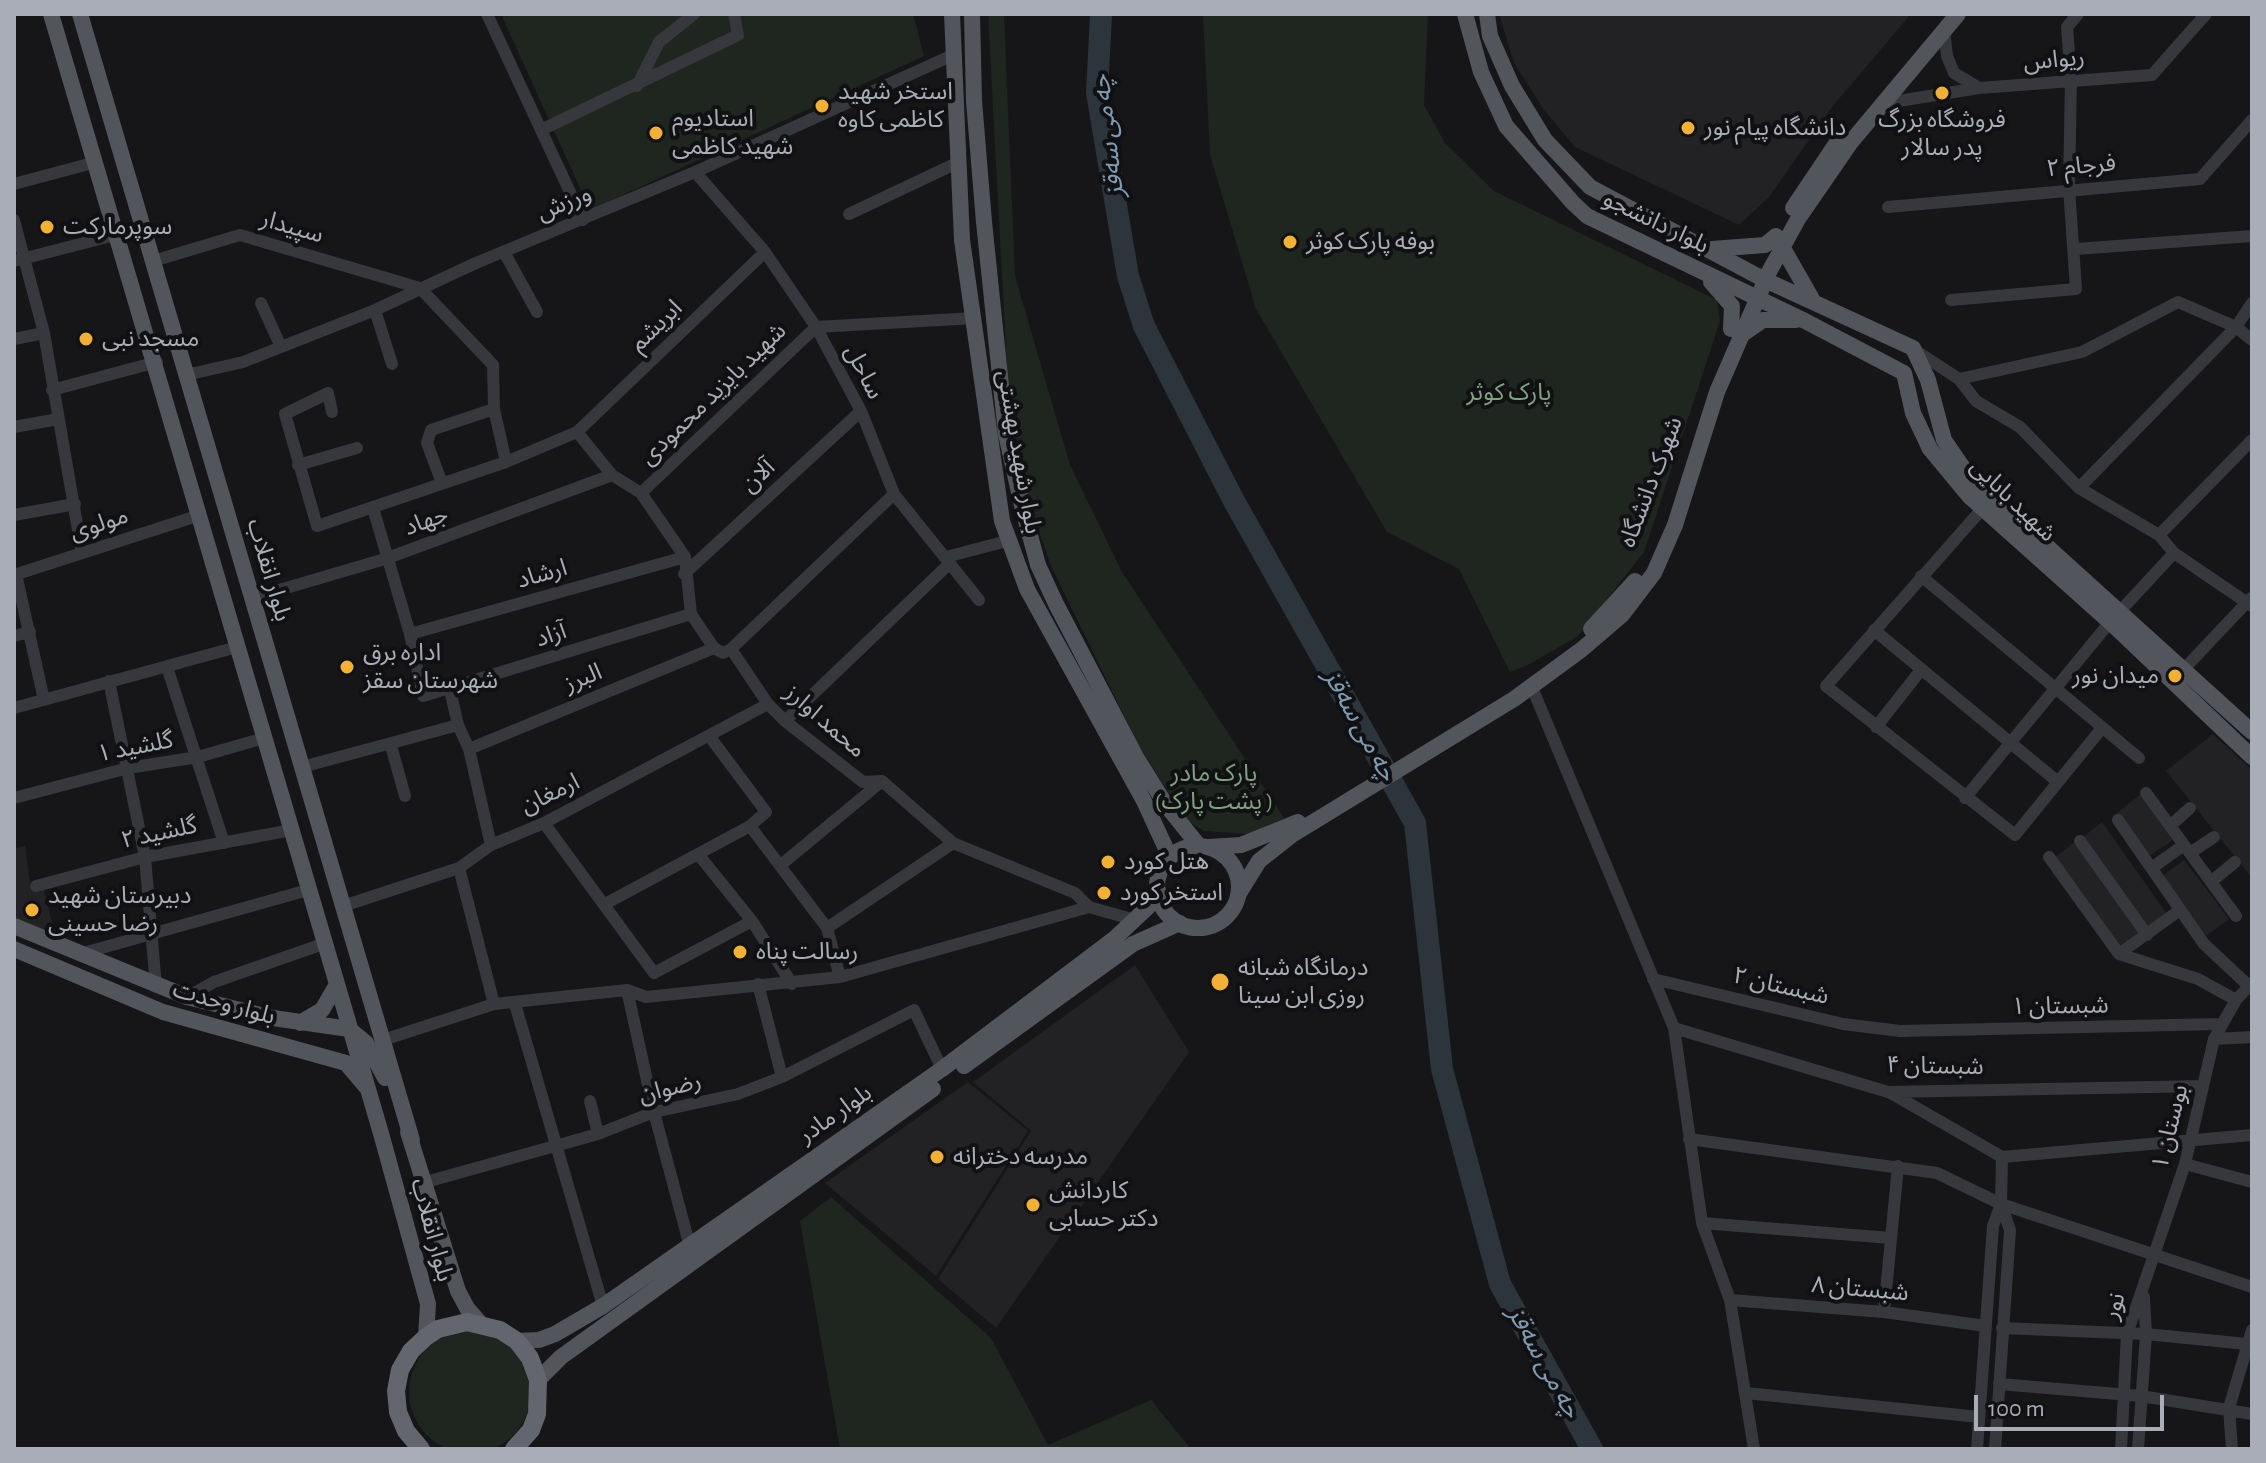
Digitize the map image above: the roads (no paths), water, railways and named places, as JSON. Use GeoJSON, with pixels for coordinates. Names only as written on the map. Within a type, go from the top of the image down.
{"type":"FeatureCollection","features":[{"type":"Feature","properties":{"kind":"highway"},"geometry":{"type":"LineString","coordinates":[[421,1449],[406,1431],[398,1412],[396,1391],[400,1370],[411,1351],[426,1337],[452,1324],[481,1324],[517,1341],[530,1358],[538,1380],[537,1414],[517,1447]]}},
{"type":"Feature","properties":{"kind":"main road","name":"بلوار انقلاب"},"geometry":{"type":"LineString","coordinates":[[51,14],[157,362],[197,516],[368,1089]]}},
{"type":"Feature","properties":{"kind":"main road","name":"بلوار انقلاب"},"geometry":{"type":"LineString","coordinates":[[80,14],[458,1291],[481,1324]]}},
{"type":"Feature","properties":{"kind":"main road","name":"بلوار شهید بهشتی"},"geometry":{"type":"LineString","coordinates":[[952,14],[962,240],[975,318],[990,455],[1007,541],[1027,589],[1144,801],[1168,853],[1167,860]]}},
{"type":"Feature","properties":{"kind":"main road","name":"بلوار شهید بهشتی"},"geometry":{"type":"LineString","coordinates":[[972,14],[974,101],[1003,404],[1026,521],[1044,578],[1136,757],[1166,805],[1204,846]]}},
{"type":"Feature","properties":{"kind":"main road","name":"بلوار دانشجو"},"geometry":{"type":"LineString","coordinates":[[1465,14],[1481,72],[1506,126],[1573,203],[1587,216],[1752,297]]}},
{"type":"Feature","properties":{"kind":"main road","name":"بلوار دانشجو"},"geometry":{"type":"LineString","coordinates":[[1487,14],[1490,36],[1512,86],[1545,140],[1590,187],[1761,277]]}},
{"type":"Feature","properties":{"kind":"main road"},"geometry":{"type":"LineString","coordinates":[[1298,826],[1241,845],[1186,848],[1167,860],[1158,880],[1161,904],[1180,923],[1192,927],[1216,923],[1226,916],[1259,861],[1298,826],[1531,685],[1622,615],[1654,573],[1675,525],[1735,333],[1779,242],[1836,143],[1944,22],[1958,14]]}},
{"type":"Feature","properties":{"kind":"main road"},"geometry":{"type":"LineString","coordinates":[[1710,249],[1779,242],[1944,22]]}},
{"type":"Feature","properties":{"kind":"main road"},"geometry":{"type":"LineString","coordinates":[[1573,203],[1590,187]]}},
{"type":"Feature","properties":{"kind":"main road"},"geometry":{"type":"LineString","coordinates":[[1779,242],[1813,300]]}},
{"type":"Feature","properties":{"kind":"main road"},"geometry":{"type":"LineString","coordinates":[[1697,269],[1732,306],[1735,333]]}},
{"type":"Feature","properties":{"kind":"main road"},"geometry":{"type":"LineString","coordinates":[[1761,277],[1913,348]]}},
{"type":"Feature","properties":{"kind":"main road","name":"شهید بابایی"},"geometry":{"type":"LineString","coordinates":[[1752,297],[1904,373],[1913,413],[1930,449],[1982,509],[2184,669],[2252,732]]}},
{"type":"Feature","properties":{"kind":"main road"},"geometry":{"type":"LineString","coordinates":[[1735,333],[1763,320],[1805,321]]}},
{"type":"Feature","properties":{"kind":"main road","name":"شهرک دانشگاه"},"geometry":{"type":"LineString","coordinates":[[1511,695],[1587,633],[1633,584],[1651,557],[1735,333]]}},
{"type":"Feature","properties":{"kind":"main road","name":"شهید بابایی"},"geometry":{"type":"LineString","coordinates":[[1913,348],[1928,380],[1944,440],[1968,475],[2116,616],[2252,757]]}},
{"type":"Feature","properties":{"kind":"main road"},"geometry":{"type":"LineString","coordinates":[[248,685],[262,703],[281,697]]}},
{"type":"Feature","properties":{"kind":"main road"},"geometry":{"type":"LineString","coordinates":[[1204,846],[1229,859],[1236,870],[1238,895]]}},
{"type":"Feature","properties":{"kind":"main road","name":"بلوار مادر"},"geometry":{"type":"LineString","coordinates":[[517,1341],[539,1340],[555,1334],[603,1306],[942,1069],[1135,920],[1158,890]]}},
{"type":"Feature","properties":{"kind":"main road","name":"بلوار مادر"},"geometry":{"type":"LineString","coordinates":[[538,1380],[561,1357],[1133,944],[1180,923]]}},
{"type":"Feature","properties":{"kind":"main road","name":"بلوار وحدت"},"geometry":{"type":"LineString","coordinates":[[14,926],[156,987],[273,1018],[308,1024]]}},
{"type":"Feature","properties":{"kind":"main road","name":"بلوار وحدت"},"geometry":{"type":"LineString","coordinates":[[14,949],[163,1012],[346,1063],[368,1089],[382,1137]]}},
{"type":"Feature","properties":{"kind":"main road"},"geometry":{"type":"LineString","coordinates":[[308,1024],[322,1010],[336,986]]}},
{"type":"Feature","properties":{"kind":"main road"},"geometry":{"type":"LineString","coordinates":[[308,1024],[324,1036],[318,1052],[313,1053]]}},
{"type":"Feature","properties":{"kind":"main road"},"geometry":{"type":"LineString","coordinates":[[308,1024],[349,1029]]}},
{"type":"Feature","properties":{"kind":"main road","name":"بلوار انقلاب"},"geometry":{"type":"LineString","coordinates":[[349,1029],[366,1043],[377,1059],[398,1115],[412,1140]]}},
{"type":"Feature","properties":{"kind":"main road","name":"بلوار انقلاب"},"geometry":{"type":"LineString","coordinates":[[382,1137],[428,1304],[426,1337]]}},
{"type":"Feature","properties":{"kind":"street"},"geometry":{"type":"LineString","coordinates":[[487,14],[583,220]]}},
{"type":"Feature","properties":{"kind":"street"},"geometry":{"type":"LineString","coordinates":[[637,86],[659,42],[694,14]]}},
{"type":"Feature","properties":{"kind":"street"},"geometry":{"type":"LineString","coordinates":[[541,130],[738,35],[734,14]]}},
{"type":"Feature","properties":{"kind":"street"},"geometry":{"type":"LineString","coordinates":[[1951,300],[2076,289],[2076,249],[2069,188],[2071,80],[2067,27],[2078,14]]}},
{"type":"Feature","properties":{"kind":"street","name":"ریواس"},"geometry":{"type":"LineString","coordinates":[[1880,104],[1979,88],[2152,75],[2206,14]]}},
{"type":"Feature","properties":{"kind":"street"},"geometry":{"type":"LineString","coordinates":[[1944,22],[1947,56],[1954,73],[1979,88]]}},
{"type":"Feature","properties":{"kind":"street","name":"ورزش"},"geometry":{"type":"LineString","coordinates":[[186,375],[243,362],[375,310],[695,172],[953,55]]}},
{"type":"Feature","properties":{"kind":"street","name":"فرجام ۲"},"geometry":{"type":"LineString","coordinates":[[1888,207],[2069,188],[2200,179],[2252,120]]}},
{"type":"Feature","properties":{"kind":"street"},"geometry":{"type":"LineString","coordinates":[[14,184],[96,162]]}},
{"type":"Feature","properties":{"kind":"street"},"geometry":{"type":"LineString","coordinates":[[849,214],[959,162]]}},
{"type":"Feature","properties":{"kind":"street","name":"ساحل"},"geometry":{"type":"LineString","coordinates":[[695,172],[765,252],[816,327],[861,411],[894,494],[979,600]]}},
{"type":"Feature","properties":{"kind":"street"},"geometry":{"type":"LineString","coordinates":[[14,220],[19,260],[44,333],[82,553]]}},
{"type":"Feature","properties":{"kind":"street"},"geometry":{"type":"LineString","coordinates":[[19,260],[119,234]]}},
{"type":"Feature","properties":{"kind":"street","name":"سپیدار"},"geometry":{"type":"LineString","coordinates":[[153,261],[240,235],[420,288]]}},
{"type":"Feature","properties":{"kind":"street"},"geometry":{"type":"LineString","coordinates":[[2076,249],[2252,236]]}},
{"type":"Feature","properties":{"kind":"street"},"geometry":{"type":"LineString","coordinates":[[504,252],[537,312]]}},
{"type":"Feature","properties":{"kind":"street","name":"ابریشم"},"geometry":{"type":"LineString","coordinates":[[577,432],[765,252]]}},
{"type":"Feature","properties":{"kind":"street"},"geometry":{"type":"LineString","coordinates":[[420,288],[493,365],[494,409],[506,462]]}},
{"type":"Feature","properties":{"kind":"street"},"geometry":{"type":"LineString","coordinates":[[1959,379],[2082,352],[2178,302],[2236,327],[2252,340]]}},
{"type":"Feature","properties":{"kind":"street"},"geometry":{"type":"LineString","coordinates":[[261,303],[281,347]]}},
{"type":"Feature","properties":{"kind":"street"},"geometry":{"type":"LineString","coordinates":[[2079,488],[2236,327],[2252,303]]}},
{"type":"Feature","properties":{"kind":"street"},"geometry":{"type":"LineString","coordinates":[[375,310],[392,364]]}},
{"type":"Feature","properties":{"kind":"street"},"geometry":{"type":"LineString","coordinates":[[816,327],[975,318]]}},
{"type":"Feature","properties":{"kind":"street","name":"شهید بایزید محمودی"},"geometry":{"type":"LineString","coordinates":[[641,493],[816,327]]}},
{"type":"Feature","properties":{"kind":"street"},"geometry":{"type":"LineString","coordinates":[[14,339],[44,333]]}},
{"type":"Feature","properties":{"kind":"street"},"geometry":{"type":"LineString","coordinates":[[1913,348],[1959,379],[1976,401],[2020,427],[2079,488],[2159,535],[2174,553],[2250,602],[2184,669]]}},
{"type":"Feature","properties":{"kind":"street"},"geometry":{"type":"LineString","coordinates":[[52,390],[157,362]]}},
{"type":"Feature","properties":{"kind":"street"},"geometry":{"type":"LineString","coordinates":[[332,412],[328,393],[285,414],[317,526],[506,462],[577,432],[612,475],[641,493],[685,557],[684,574],[691,614],[714,648],[723,653],[731,649],[894,494]]}},
{"type":"Feature","properties":{"kind":"street"},"geometry":{"type":"LineString","coordinates":[[442,483],[427,443],[431,430],[494,409]]}},
{"type":"Feature","properties":{"kind":"street","name":"آلان"},"geometry":{"type":"LineString","coordinates":[[684,574],[861,411]]}},
{"type":"Feature","properties":{"kind":"street"},"geometry":{"type":"LineString","coordinates":[[14,427],[58,419]]}},
{"type":"Feature","properties":{"kind":"street"},"geometry":{"type":"LineString","coordinates":[[2159,535],[2252,440]]}},
{"type":"Feature","properties":{"kind":"street"},"geometry":{"type":"LineString","coordinates":[[298,465],[357,448]]}},
{"type":"Feature","properties":{"kind":"street","name":"جهاد"},"geometry":{"type":"LineString","coordinates":[[252,598],[385,559],[612,475]]}},
{"type":"Feature","properties":{"kind":"street"},"geometry":{"type":"LineString","coordinates":[[14,515],[75,504]]}},
{"type":"Feature","properties":{"kind":"street"},"geometry":{"type":"LineString","coordinates":[[373,508],[385,559],[410,634]]}},
{"type":"Feature","properties":{"kind":"street"},"geometry":{"type":"LineString","coordinates":[[1982,509],[1826,686],[2015,835],[2102,728]]}},
{"type":"Feature","properties":{"kind":"street","name":"مولوی"},"geometry":{"type":"LineString","coordinates":[[15,574],[197,516]]}},
{"type":"Feature","properties":{"kind":"street"},"geometry":{"type":"LineString","coordinates":[[785,721],[947,560],[1007,541]]}},
{"type":"Feature","properties":{"kind":"street"},"geometry":{"type":"LineString","coordinates":[[1965,798],[2116,616],[2174,553]]}},
{"type":"Feature","properties":{"kind":"street","name":"ارشاد"},"geometry":{"type":"LineString","coordinates":[[410,634],[685,557]]}},
{"type":"Feature","properties":{"kind":"street"},"geometry":{"type":"LineString","coordinates":[[15,574],[44,700]]}},
{"type":"Feature","properties":{"kind":"street"},"geometry":{"type":"LineString","coordinates":[[1921,576],[2139,758]]}},
{"type":"Feature","properties":{"kind":"street","name":"آزاد"},"geometry":{"type":"LineString","coordinates":[[410,634],[423,696],[691,614]]}},
{"type":"Feature","properties":{"kind":"street"},"geometry":{"type":"LineString","coordinates":[[1874,630],[2058,782]]}},
{"type":"Feature","properties":{"kind":"street"},"geometry":{"type":"LineString","coordinates":[[14,636],[30,632]]}},
{"type":"Feature","properties":{"kind":"street"},"geometry":{"type":"LineString","coordinates":[[14,708],[237,647]]}},
{"type":"Feature","properties":{"kind":"street","name":"البرز"},"geometry":{"type":"LineString","coordinates":[[469,749],[714,648]]}},
{"type":"Feature","properties":{"kind":"street","name":"محمد اوارز"},"geometry":{"type":"LineString","coordinates":[[731,649],[768,704],[863,782],[882,781],[953,843],[1075,893],[1089,907]]}},
{"type":"Feature","properties":{"kind":"street"},"geometry":{"type":"LineString","coordinates":[[167,667],[224,843]]}},
{"type":"Feature","properties":{"kind":"street"},"geometry":{"type":"LineString","coordinates":[[1876,727],[1917,675]]}},
{"type":"Feature","properties":{"kind":"street"},"geometry":{"type":"LineString","coordinates":[[109,681],[145,857],[156,987]]}},
{"type":"Feature","properties":{"kind":"street"},"geometry":{"type":"LineString","coordinates":[[1531,685],[1674,1028],[1702,1223],[1730,1300],[1754,1449]]}},
{"type":"Feature","properties":{"kind":"street"},"geometry":{"type":"LineString","coordinates":[[450,690],[458,725],[469,749],[491,845]]}},
{"type":"Feature","properties":{"kind":"street","name":"ارمغان"},"geometry":{"type":"LineString","coordinates":[[343,906],[459,868],[491,845],[544,823],[768,704]]}},
{"type":"Feature","properties":{"kind":"street"},"geometry":{"type":"LineString","coordinates":[[302,767],[391,746],[458,725]]}},
{"type":"Feature","properties":{"kind":"street"},"geometry":{"type":"LineString","coordinates":[[605,904],[750,826],[766,812],[710,737]]}},
{"type":"Feature","properties":{"kind":"street","name":"گلشید ۱"},"geometry":{"type":"LineString","coordinates":[[14,798],[128,768],[198,757],[264,738]]}},
{"type":"Feature","properties":{"kind":"street"},"geometry":{"type":"LineString","coordinates":[[391,746],[405,796]]}},
{"type":"Feature","properties":{"kind":"street"},"geometry":{"type":"LineString","coordinates":[[782,864],[882,781]]}},
{"type":"Feature","properties":{"kind":"street"},"geometry":{"type":"LineString","coordinates":[[2146,793],[2236,916]]}},
{"type":"Feature","properties":{"kind":"street"},"geometry":{"type":"LineString","coordinates":[[2170,826],[2190,808]]}},
{"type":"Feature","properties":{"kind":"street"},"geometry":{"type":"LineString","coordinates":[[2118,820],[2204,944],[2250,985]]}},
{"type":"Feature","properties":{"kind":"street"},"geometry":{"type":"LineString","coordinates":[[544,823],[654,973],[752,921]]}},
{"type":"Feature","properties":{"kind":"street"},"geometry":{"type":"LineString","coordinates":[[750,826],[782,864],[827,928],[840,977]]}},
{"type":"Feature","properties":{"kind":"street","name":"گلشید ۲"},"geometry":{"type":"LineString","coordinates":[[36,886],[145,857],[292,830]]}},
{"type":"Feature","properties":{"kind":"street"},"geometry":{"type":"LineString","coordinates":[[2153,867],[2214,837]]}},
{"type":"Feature","properties":{"kind":"street"},"geometry":{"type":"LineString","coordinates":[[2080,841],[2147,935]]}},
{"type":"Feature","properties":{"kind":"street"},"geometry":{"type":"LineString","coordinates":[[827,928],[953,843]]}},
{"type":"Feature","properties":{"kind":"street"},"geometry":{"type":"LineString","coordinates":[[698,854],[752,921],[792,984]]}},
{"type":"Feature","properties":{"kind":"street"},"geometry":{"type":"LineString","coordinates":[[2049,857],[2119,954],[2198,979],[2236,1000]]}},
{"type":"Feature","properties":{"kind":"street"},"geometry":{"type":"LineString","coordinates":[[2212,881],[2235,862]]}},
{"type":"Feature","properties":{"kind":"street"},"geometry":{"type":"LineString","coordinates":[[459,868],[494,1004]]}},
{"type":"Feature","properties":{"kind":"street"},"geometry":{"type":"LineString","coordinates":[[76,953],[308,890]]}},
{"type":"Feature","properties":{"kind":"street"},"geometry":{"type":"LineString","coordinates":[[383,1040],[494,1004],[627,990],[646,997],[840,977],[1089,907],[1135,920]]}},
{"type":"Feature","properties":{"kind":"street"},"geometry":{"type":"LineString","coordinates":[[2119,954],[2180,910]]}},
{"type":"Feature","properties":{"kind":"street"},"geometry":{"type":"LineString","coordinates":[[187,997],[214,982],[323,944]]}},
{"type":"Feature","properties":{"kind":"street","name":"شبستان ۲"},"geometry":{"type":"LineString","coordinates":[[1653,979],[1843,1024],[1900,1031]]}},
{"type":"Feature","properties":{"kind":"street"},"geometry":{"type":"LineString","coordinates":[[758,984],[782,1077]]}},
{"type":"Feature","properties":{"kind":"street","name":"بوستان ۱"},"geometry":{"type":"LineString","coordinates":[[2143,1289],[2185,1164],[2214,1039],[2236,1000],[2250,985]]}},
{"type":"Feature","properties":{"kind":"street"},"geometry":{"type":"LineString","coordinates":[[627,990],[654,1112],[689,1243]]}},
{"type":"Feature","properties":{"kind":"street"},"geometry":{"type":"LineString","coordinates":[[515,1004],[603,1306]]}},
{"type":"Feature","properties":{"kind":"street","name":"رضوان"},"geometry":{"type":"LineString","coordinates":[[426,1182],[598,1134],[654,1112],[738,1094],[782,1077],[914,1010],[942,1069]]}},
{"type":"Feature","properties":{"kind":"street","name":"شبستان ۱"},"geometry":{"type":"LineString","coordinates":[[1900,1031],[2220,1024]]}},
{"type":"Feature","properties":{"kind":"street","name":"شبستان ۴"},"geometry":{"type":"LineString","coordinates":[[1674,1028],[1888,1092],[2203,1086]]}},
{"type":"Feature","properties":{"kind":"street"},"geometry":{"type":"LineString","coordinates":[[2214,1039],[2252,1037]]}},
{"type":"Feature","properties":{"kind":"street"},"geometry":{"type":"LineString","coordinates":[[1888,1092],[2002,1157],[2190,1143],[2252,1135]]}},
{"type":"Feature","properties":{"kind":"street"},"geometry":{"type":"LineString","coordinates":[[590,1101],[598,1134]]}},
{"type":"Feature","properties":{"kind":"street"},"geometry":{"type":"LineString","coordinates":[[1689,1139],[1937,1173],[2001,1204],[2154,1252],[2252,1287]]}},
{"type":"Feature","properties":{"kind":"street"},"geometry":{"type":"LineString","coordinates":[[1977,1449],[1993,1226],[2001,1204],[2002,1157]]}},
{"type":"Feature","properties":{"kind":"street"},"geometry":{"type":"LineString","coordinates":[[2185,1164],[2252,1182]]}},
{"type":"Feature","properties":{"kind":"street"},"geometry":{"type":"LineString","coordinates":[[1884,1312],[1898,1166]]}},
{"type":"Feature","properties":{"kind":"street"},"geometry":{"type":"LineString","coordinates":[[1995,1449],[2010,1230],[2001,1204]]}},
{"type":"Feature","properties":{"kind":"street"},"geometry":{"type":"LineString","coordinates":[[1702,1223],[1891,1238]]}},
{"type":"Feature","properties":{"kind":"street","name":"نور"},"geometry":{"type":"LineString","coordinates":[[2121,1449],[2127,1334],[2143,1289]]}},
{"type":"Feature","properties":{"kind":"street","name":"نور"},"geometry":{"type":"LineString","coordinates":[[2138,1449],[2146,1334],[2143,1289]]}},
{"type":"Feature","properties":{"kind":"street","name":"شبستان ۸"},"geometry":{"type":"LineString","coordinates":[[1730,1300],[1884,1312],[1986,1326]]}},
{"type":"Feature","properties":{"kind":"street"},"geometry":{"type":"LineString","coordinates":[[2002,1328],[2146,1334],[2247,1344]]}},
{"type":"Feature","properties":{"kind":"street"},"geometry":{"type":"LineString","coordinates":[[2232,1449],[2229,1408],[2252,1330]]}},
{"type":"Feature","properties":{"kind":"street"},"geometry":{"type":"LineString","coordinates":[[1999,1384],[2141,1396],[2252,1414]]}},
{"type":"Feature","properties":{"kind":"street"},"geometry":{"type":"LineString","coordinates":[[1746,1393],[1979,1417]]}},
{"type":"Feature","properties":{"kind":"waterway","name":"چە می سەقز"},"geometry":{"type":"LineString","coordinates":[[1101,14],[1097,93],[1128,276],[1144,326],[1234,501],[1415,823],[1442,1069],[1500,1284],[1592,1449]]}},
{"type":"Feature","properties":{"kind":"place","name":"فروشگاه بزرگ پدر سالار"},"geometry":{"type":"Point","coordinates":[1942,93]}},
{"type":"Feature","properties":{"kind":"place","name":"استخر شهید کاظمی کاوه"},"geometry":{"type":"Point","coordinates":[822,106]}},
{"type":"Feature","properties":{"kind":"place","name":"دانشگاه پیام نور"},"geometry":{"type":"Point","coordinates":[1688,128]}},
{"type":"Feature","properties":{"kind":"place","name":"استادیوم شهید کاظمی"},"geometry":{"type":"Point","coordinates":[656,133]}},
{"type":"Feature","properties":{"kind":"place","name":"سوپرمارکت"},"geometry":{"type":"Point","coordinates":[47,227]}},
{"type":"Feature","properties":{"kind":"place","name":"بوفه پارک کوثر"},"geometry":{"type":"Point","coordinates":[1290,242]}},
{"type":"Feature","properties":{"kind":"place","name":"مسجد نبی"},"geometry":{"type":"Point","coordinates":[86,339]}},
{"type":"Feature","properties":{"kind":"place","name":"اداره برق شهرستان سقز"},"geometry":{"type":"Point","coordinates":[347,667]}},
{"type":"Feature","properties":{"kind":"place","name":"میدان نور"},"geometry":{"type":"Point","coordinates":[2175,676]}},
{"type":"Feature","properties":{"kind":"place","name":"هتل کورد"},"geometry":{"type":"Point","coordinates":[1108,862]}},
{"type":"Feature","properties":{"kind":"place","name":"استخر کورد"},"geometry":{"type":"Point","coordinates":[1104,893]}},
{"type":"Feature","properties":{"kind":"place","name":"دبیرستان شهید رضا حسینی"},"geometry":{"type":"Point","coordinates":[32,910]}},
{"type":"Feature","properties":{"kind":"place","name":"رسالت پناه"},"geometry":{"type":"Point","coordinates":[740,952]}},
{"type":"Feature","properties":{"kind":"place","name":"درمانگاه شبانه روزی ابن سینا"},"geometry":{"type":"Point","coordinates":[1220,982]}},
{"type":"Feature","properties":{"kind":"place","name":"مدرسه دخترانه"},"geometry":{"type":"Point","coordinates":[937,1157]}},
{"type":"Feature","properties":{"kind":"place","name":"کاردانش دکتر حسابی"},"geometry":{"type":"Point","coordinates":[1033,1205]}},
{"type":"Feature","properties":{"kind":"park label","name":"پارک کوثر"},"geometry":{"type":"Point","coordinates":[1509,393]}},
{"type":"Feature","properties":{"kind":"park label","name":"پارک مادر (پشت پارک )"},"geometry":{"type":"Point","coordinates":[1214,788]}}]}
